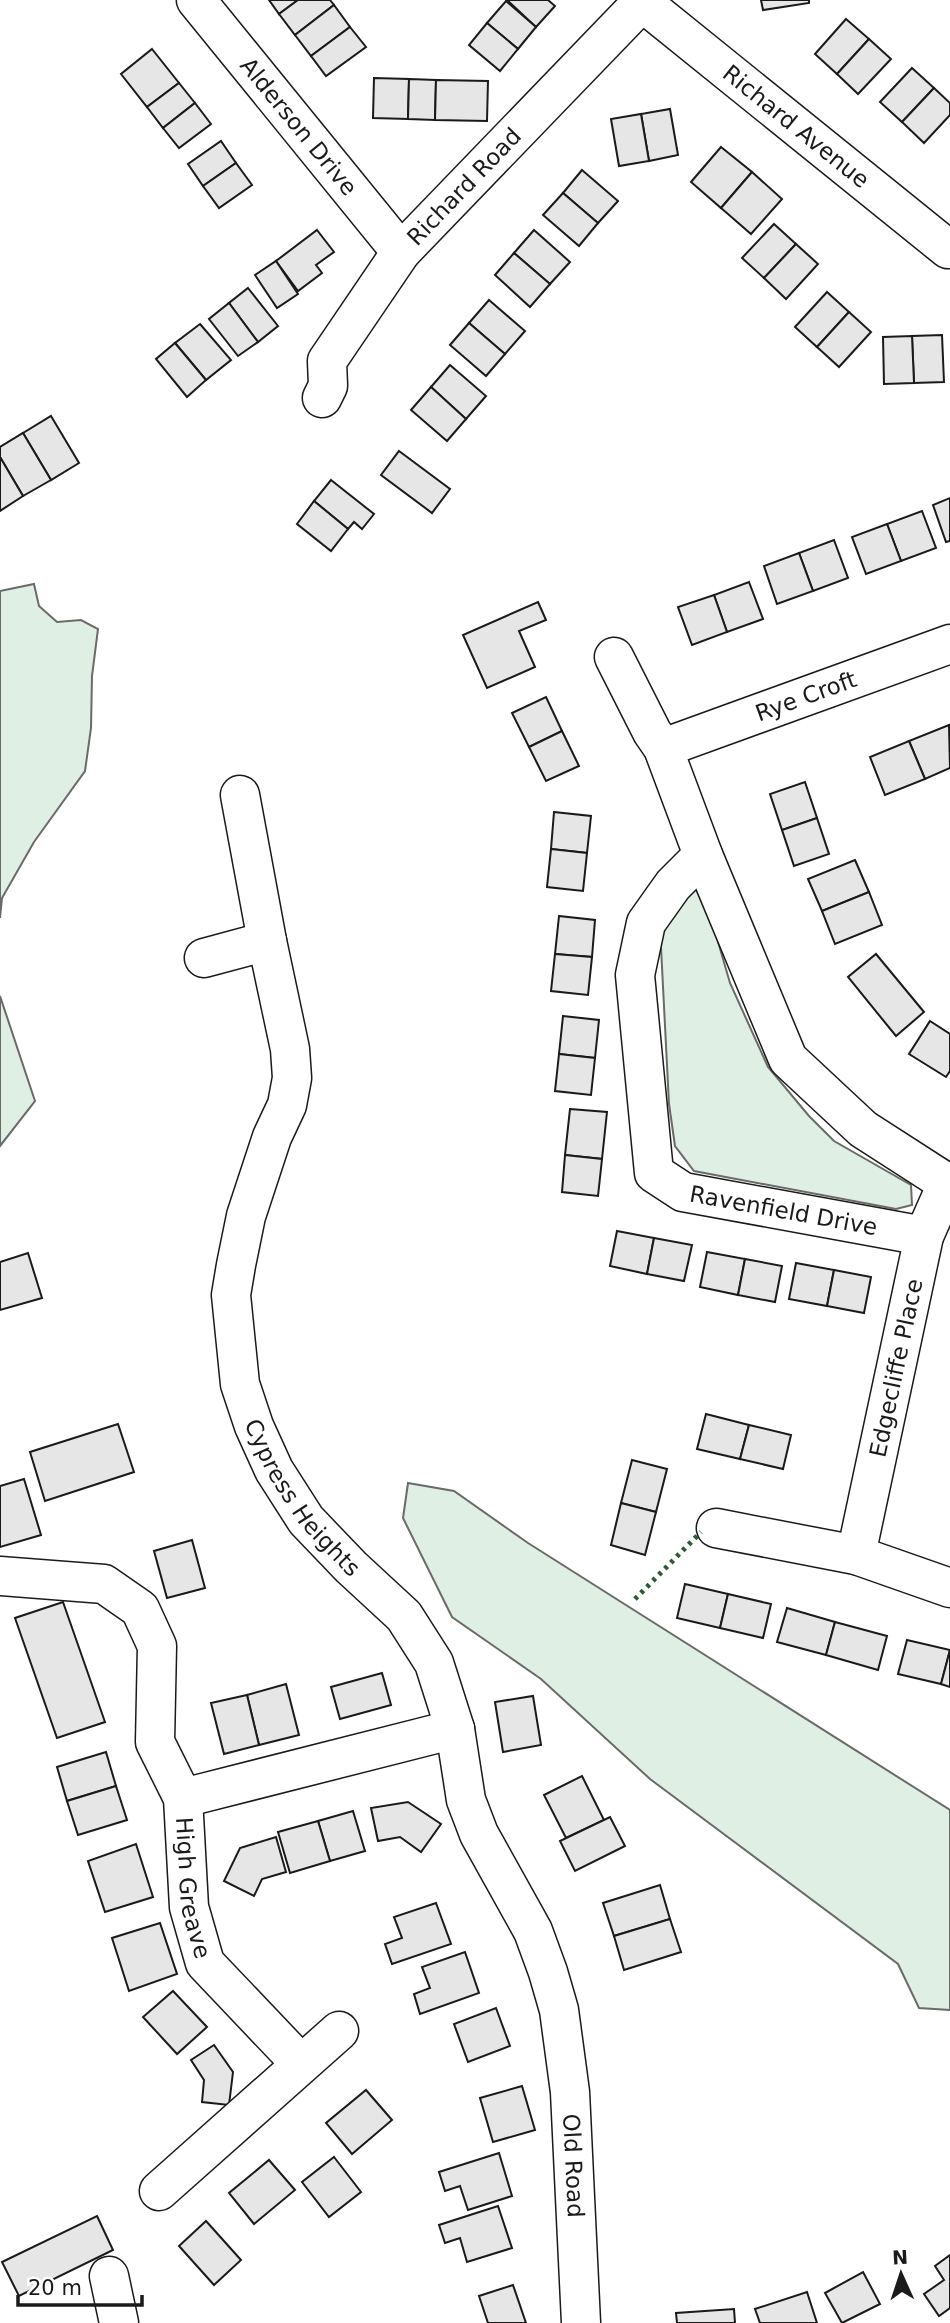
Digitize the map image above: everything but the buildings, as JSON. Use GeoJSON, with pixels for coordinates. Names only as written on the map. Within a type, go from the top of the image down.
{"type":"FeatureCollection","features":[{"type":"Feature","properties":{"kind":"street","name":"Alderson Drive"},"geometry":{"type":"LineString","coordinates":[[196,0],[401,252]]}},
{"type":"Feature","properties":{"kind":"street","name":"Richard Road"},"geometry":{"type":"LineString","coordinates":[[322,398],[328,386],[327,362],[401,252],[643,1]]}},
{"type":"Feature","properties":{"kind":"street","name":"Richard Avenue"},"geometry":{"type":"LineString","coordinates":[[643,1],[948,249]]}},
{"type":"Feature","properties":{"kind":"street","name":"Rye Croft"},"geometry":{"type":"LineString","coordinates":[[663,748],[950,644]]}},
{"type":"Feature","properties":{"kind":"street"},"geometry":{"type":"LineString","coordinates":[[614,656],[652,732],[663,748],[703,855],[788,1059],[863,1129],[949,1185]]}},
{"type":"Feature","properties":{"kind":"street","name":"Cypress Heights"},"geometry":{"type":"LineString","coordinates":[[240,795],[290,1049],[292,1078],[287,1105],[272,1137],[249,1205],[236,1265],[231,1295],[240,1384],[254,1426],[274,1470],[306,1520],[404,1616],[434,1663],[454,1729],[466,1800],[479,1834],[533,1931],[559,2010]]}},
{"type":"Feature","properties":{"kind":"street","name":"Ravenfield Drive"},"geometry":{"type":"LineString","coordinates":[[703,855],[673,885],[646,923],[635,975],[654,1173],[683,1192],[924,1236]]}},
{"type":"Feature","properties":{"kind":"street"},"geometry":{"type":"LineString","coordinates":[[204,958],[267,941]]}},
{"type":"Feature","properties":{"kind":"street","name":"Edgecliffe Place"},"geometry":{"type":"LineString","coordinates":[[856,1555],[924,1236],[949,1185]]}},
{"type":"Feature","properties":{"kind":"street"},"geometry":{"type":"LineString","coordinates":[[716,1528],[856,1555],[950,1588]]}},
{"type":"Feature","properties":{"kind":"street","name":"High Greave"},"geometry":{"type":"LineString","coordinates":[[0,1576],[104,1584],[141,1609],[157,1646],[155,1742],[183,1798],[189,1907],[205,1963],[301,2064]]}},
{"type":"Feature","properties":{"kind":"street","name":"High Greave"},"geometry":{"type":"LineString","coordinates":[[183,1798],[454,1729]]}},
{"type":"Feature","properties":{"kind":"street","name":"Old Road"},"geometry":{"type":"LineString","coordinates":[[559,2010],[570,2092],[581,2323]]}},
{"type":"Feature","properties":{"kind":"street"},"geometry":{"type":"LineString","coordinates":[[159,2190],[339,2031]]}},
{"type":"Feature","properties":{"kind":"street"},"geometry":{"type":"LineString","coordinates":[[109,2276],[119,2323]]}},
{"type":"Feature","properties":{"kind":"green space"},"geometry":{"type":"Polygon","coordinates":[[[34,584],[39,606],[57,622],[81,620],[98,629],[92,676],[91,728],[85,771],[34,842],[2,898],[0,918],[0,591],[34,584]]]}},
{"type":"Feature","properties":{"kind":"green space"},"geometry":{"type":"Polygon","coordinates":[[[694,888],[705,897],[730,983],[768,1067],[834,1141],[911,1185],[912,1205],[896,1209],[694,1171],[675,1146],[669,1104],[660,928],[694,888]]]}},
{"type":"Feature","properties":{"kind":"green space"},"geometry":{"type":"Polygon","coordinates":[[[0,996],[35,1101],[0,1146],[0,996]]]}},
{"type":"Feature","properties":{"kind":"green space"},"geometry":{"type":"Polygon","coordinates":[[[408,1483],[454,1491],[528,1543],[950,1810],[950,2010],[919,2008],[898,1964],[650,1779],[541,1679],[452,1617],[403,1518],[408,1483]]]}},
{"type":"Feature","properties":{"kind":"hedge"},"geometry":{"type":"LineString","coordinates":[[635,1599],[701,1532]]}}]}
